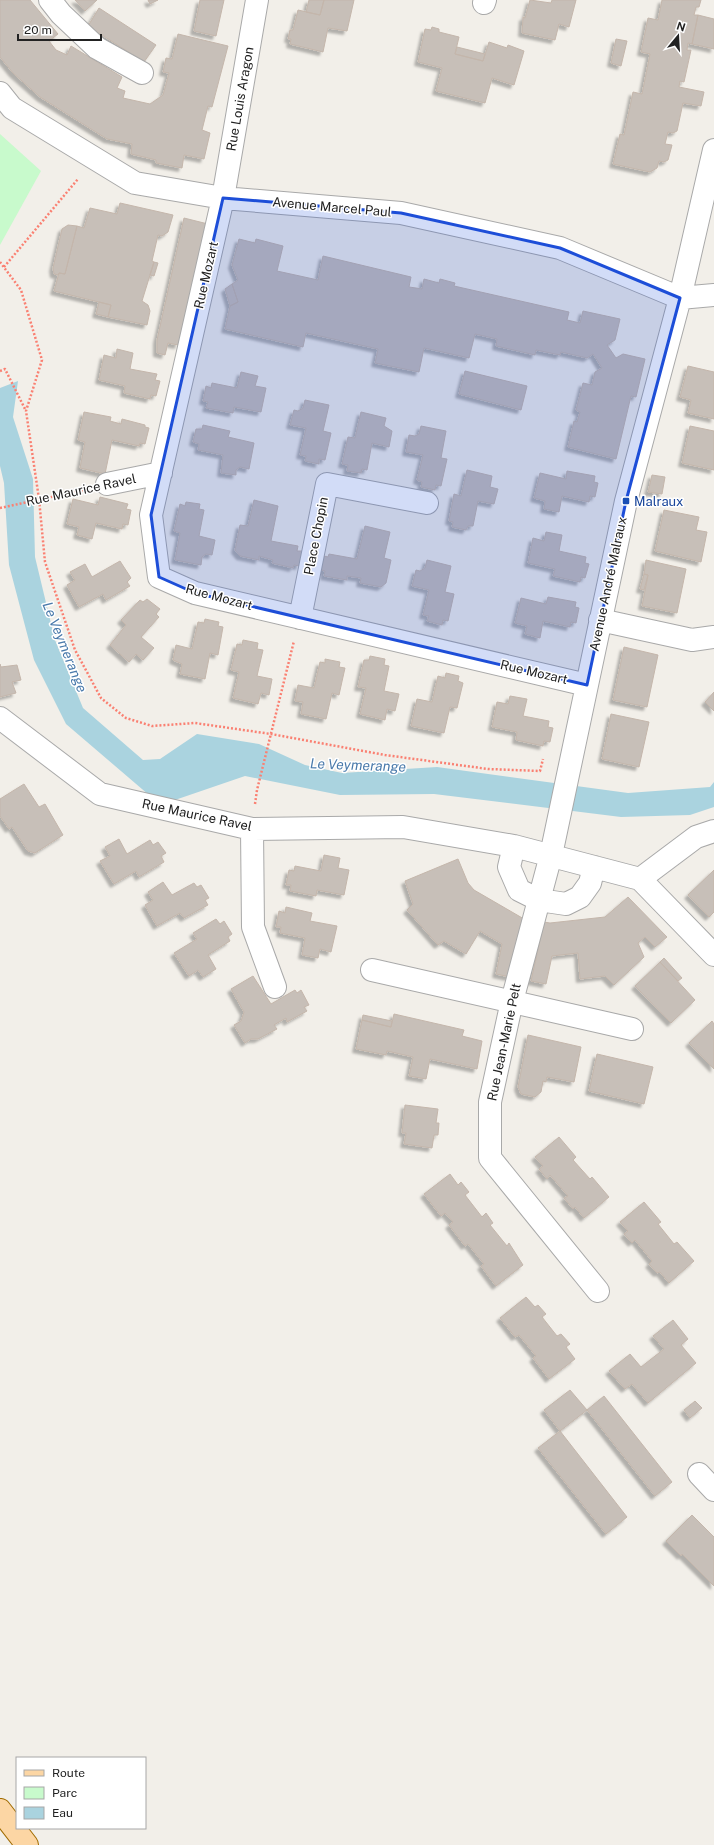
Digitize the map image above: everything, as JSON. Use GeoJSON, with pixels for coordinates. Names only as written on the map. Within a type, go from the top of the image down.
{"type":"FeatureCollection","features":[{"type":"Feature","properties":{"kind":"main road"},"geometry":{"type":"LineString","coordinates":[[0,1810],[27,1845]]}},
{"type":"Feature","properties":{"kind":"street"},"geometry":{"type":"LineString","coordinates":[[50,0],[61,14],[97,48],[142,73]]}},
{"type":"Feature","properties":{"kind":"street","name":"Rue Louis Aragon"},"geometry":{"type":"LineString","coordinates":[[223,198],[257,0]]}},
{"type":"Feature","properties":{"kind":"street","name":"Avenue Marcel Paul"},"geometry":{"type":"LineString","coordinates":[[0,93],[12,108],[134,183],[223,198],[401,212],[560,248],[680,298]]}},
{"type":"Feature","properties":{"kind":"street","name":"Avenue André Malraux"},"geometry":{"type":"LineString","coordinates":[[552,855],[572,762],[586,685],[626,501],[680,298],[714,150]]}},
{"type":"Feature","properties":{"kind":"street","name":"Rue Mozart"},"geometry":{"type":"LineString","coordinates":[[223,198],[151,515],[159,577],[195,593],[586,685]]}},
{"type":"Feature","properties":{"kind":"street"},"geometry":{"type":"LineString","coordinates":[[680,298],[714,295]]}},
{"type":"Feature","properties":{"kind":"street","name":"Rue Maurice Ravel"},"geometry":{"type":"LineString","coordinates":[[107,484],[161,473]]}},
{"type":"Feature","properties":{"kind":"street","name":"Place Chopin"},"geometry":{"type":"LineString","coordinates":[[300,618],[327,484],[427,503]]}},
{"type":"Feature","properties":{"kind":"street"},"geometry":{"type":"LineString","coordinates":[[600,620],[692,640],[714,637]]}},
{"type":"Feature","properties":{"kind":"street","name":"Rue Maurice Ravel"},"geometry":{"type":"LineString","coordinates":[[0,718],[100,794],[252,829],[403,827],[514,846],[594,867]]}},
{"type":"Feature","properties":{"kind":"street"},"geometry":{"type":"LineString","coordinates":[[252,829],[253,927],[275,987]]}},
{"type":"Feature","properties":{"kind":"street"},"geometry":{"type":"LineString","coordinates":[[640,879],[696,837],[714,831]]}},
{"type":"Feature","properties":{"kind":"street"},"geometry":{"type":"LineString","coordinates":[[514,846],[509,867],[519,890],[539,900],[566,904],[580,897],[590,883],[594,867],[640,879],[714,955]]}},
{"type":"Feature","properties":{"kind":"street","name":"Rue Jean-Marie Pelt"},"geometry":{"type":"LineString","coordinates":[[552,855],[512,1001],[490,1102],[490,1158],[598,1291]]}},
{"type":"Feature","properties":{"kind":"street"},"geometry":{"type":"LineString","coordinates":[[372,970],[632,1029]]}},
{"type":"Feature","properties":{"kind":"street"},"geometry":{"type":"LineString","coordinates":[[699,1474],[714,1490]]}},
{"type":"Feature","properties":{"kind":"path"},"geometry":{"type":"LineString","coordinates":[[0,262],[4,267],[95,159]]}},
{"type":"Feature","properties":{"kind":"path"},"geometry":{"type":"LineString","coordinates":[[0,371],[5,369],[26,411]]}},
{"type":"Feature","properties":{"kind":"path","name":"Rue Maurice Ravel"},"geometry":{"type":"LineString","coordinates":[[0,508],[107,484]]}},
{"type":"Feature","properties":{"kind":"path"},"geometry":{"type":"LineString","coordinates":[[257,790],[300,618]]}},
{"type":"Feature","properties":{"kind":"highlighted area"},"geometry":{"type":"Polygon","coordinates":[[[223,198],[401,213],[560,248],[680,298],[626,501],[587,685],[195,593],[159,577],[151,515],[223,198]]]}},
{"type":"Feature","properties":{"kind":"green space"},"geometry":{"type":"Polygon","coordinates":[[[0,134],[41,171],[0,245],[0,134]]]}},
{"type":"Feature","properties":{"kind":"water"},"geometry":{"type":"Polygon","coordinates":[[[18,381],[13,417],[33,479],[35,557],[55,640],[83,708],[143,760],[160,759],[197,734],[259,744],[305,765],[342,773],[437,767],[628,793],[710,787],[714,782],[714,807],[690,815],[621,817],[434,794],[340,795],[245,776],[172,801],[156,801],[66,724],[34,660],[9,565],[4,483],[0,466],[0,388],[18,381]]]}},
{"type":"Feature","properties":{"kind":"building"},"geometry":{"type":"Polygon","coordinates":[[[0,0],[30,0],[58,34],[49,41],[56,50],[67,55],[71,46],[122,77],[117,88],[125,91],[123,98],[150,104],[163,95],[169,73],[163,72],[166,58],[172,59],[178,34],[228,46],[212,107],[208,106],[202,130],[210,133],[204,159],[184,155],[182,168],[156,163],[156,160],[131,154],[132,144],[107,139],[40,97],[13,73],[0,57],[0,0]]]}},
{"type":"Feature","properties":{"kind":"building"},"geometry":{"type":"Polygon","coordinates":[[[75,0],[97,0],[85,11],[75,0]]]}},
{"type":"Feature","properties":{"kind":"building"},"geometry":{"type":"Polygon","coordinates":[[[148,0],[158,0],[150,4],[148,0]]]}},
{"type":"Feature","properties":{"kind":"building"},"geometry":{"type":"Polygon","coordinates":[[[200,0],[224,0],[216,36],[194,31],[200,0]]]}},
{"type":"Feature","properties":{"kind":"building"},"geometry":{"type":"Polygon","coordinates":[[[309,0],[324,0],[320,15],[306,12],[309,0]]]}},
{"type":"Feature","properties":{"kind":"building"},"geometry":{"type":"Polygon","coordinates":[[[324,0],[354,0],[347,31],[328,28],[323,52],[290,44],[291,39],[288,39],[290,30],[293,30],[298,10],[320,15],[324,0]]]}},
{"type":"Feature","properties":{"kind":"building"},"geometry":{"type":"Polygon","coordinates":[[[530,0],[551,3],[552,0],[576,0],[569,27],[559,24],[555,40],[522,33],[523,17],[525,18],[530,0]]]}},
{"type":"Feature","properties":{"kind":"building"},"geometry":{"type":"Polygon","coordinates":[[[662,0],[701,0],[699,7],[696,7],[694,15],[698,15],[692,44],[688,43],[687,50],[691,50],[684,82],[680,81],[679,87],[704,92],[701,106],[683,103],[677,131],[673,133],[668,132],[665,144],[672,145],[668,160],[664,162],[659,161],[657,168],[650,172],[613,164],[620,134],[624,135],[633,92],[642,94],[650,54],[641,52],[648,18],[658,20],[662,0]]]}},
{"type":"Feature","properties":{"kind":"building"},"geometry":{"type":"Polygon","coordinates":[[[99,8],[156,45],[144,62],[88,26],[99,8]]]}},
{"type":"Feature","properties":{"kind":"building"},"geometry":{"type":"Polygon","coordinates":[[[698,15],[714,19],[714,49],[692,44],[698,15]]]}},
{"type":"Feature","properties":{"kind":"building"},"geometry":{"type":"Polygon","coordinates":[[[432,27],[439,29],[439,32],[459,37],[455,54],[483,61],[489,42],[507,48],[508,45],[524,51],[514,85],[492,78],[485,103],[436,91],[442,68],[418,62],[425,29],[431,30],[432,27]]]}},
{"type":"Feature","properties":{"kind":"building"},"geometry":{"type":"Polygon","coordinates":[[[616,39],[627,41],[621,66],[611,63],[616,39]]]}},
{"type":"Feature","properties":{"kind":"building"},"geometry":{"type":"Polygon","coordinates":[[[457,47],[485,54],[483,61],[455,54],[457,47]]]}},
{"type":"Feature","properties":{"kind":"building"},"geometry":{"type":"Polygon","coordinates":[[[120,203],[173,215],[168,232],[162,236],[158,235],[152,261],[154,262],[142,301],[148,305],[150,311],[147,325],[108,317],[111,305],[54,291],[59,273],[65,274],[77,226],[84,228],[90,208],[117,214],[120,203]]]}},
{"type":"Feature","properties":{"kind":"building"},"geometry":{"type":"Polygon","coordinates":[[[184,218],[208,224],[178,345],[168,343],[165,355],[157,353],[157,340],[184,218]]]}},
{"type":"Feature","properties":{"kind":"building"},"geometry":{"type":"Polygon","coordinates":[[[68,225],[77,226],[65,274],[59,273],[58,275],[54,274],[53,268],[62,229],[68,225]]]}},
{"type":"Feature","properties":{"kind":"building"},"geometry":{"type":"Polygon","coordinates":[[[239,239],[255,243],[256,239],[283,246],[277,271],[318,280],[323,256],[411,277],[409,287],[422,289],[424,279],[439,283],[440,279],[455,283],[454,286],[569,312],[567,320],[580,323],[583,311],[620,319],[615,340],[607,345],[616,358],[623,354],[645,359],[636,397],[631,396],[616,459],[568,447],[574,421],[577,422],[580,412],[576,410],[583,383],[592,385],[595,372],[602,368],[593,354],[587,358],[561,352],[560,355],[536,350],[535,355],[496,346],[497,339],[475,334],[469,358],[424,348],[419,372],[375,363],[378,349],[306,333],[303,347],[225,329],[230,306],[238,302],[232,284],[238,280],[232,265],[239,239]]]}},
{"type":"Feature","properties":{"kind":"building"},"geometry":{"type":"Polygon","coordinates":[[[154,262],[158,263],[154,276],[150,275],[154,262]]]}},
{"type":"Feature","properties":{"kind":"building"},"geometry":{"type":"Polygon","coordinates":[[[232,284],[238,302],[230,306],[225,289],[232,284]]]}},
{"type":"Feature","properties":{"kind":"building"},"geometry":{"type":"Polygon","coordinates":[[[99,302],[111,305],[108,317],[96,314],[99,302]]]}},
{"type":"Feature","properties":{"kind":"building"},"geometry":{"type":"Polygon","coordinates":[[[117,349],[133,353],[130,369],[157,374],[155,380],[160,381],[156,396],[151,395],[150,399],[124,393],[125,386],[99,380],[104,355],[116,358],[117,349]]]}},
{"type":"Feature","properties":{"kind":"building"},"geometry":{"type":"Polygon","coordinates":[[[688,366],[714,372],[714,419],[688,413],[691,400],[680,397],[688,366]]]}},
{"type":"Feature","properties":{"kind":"building"},"geometry":{"type":"Polygon","coordinates":[[[465,371],[527,386],[521,410],[459,394],[465,371]]]}},
{"type":"Feature","properties":{"kind":"building"},"geometry":{"type":"Polygon","coordinates":[[[241,372],[258,376],[255,386],[266,388],[261,412],[234,407],[233,413],[206,408],[208,402],[203,401],[206,386],[211,388],[212,383],[237,388],[241,372]]]}},
{"type":"Feature","properties":{"kind":"building"},"geometry":{"type":"Polygon","coordinates":[[[305,400],[329,405],[323,431],[331,433],[325,460],[319,459],[319,464],[305,461],[306,456],[300,455],[306,428],[290,425],[294,410],[298,411],[303,408],[305,400]]]}},
{"type":"Feature","properties":{"kind":"building"},"geometry":{"type":"Polygon","coordinates":[[[84,412],[111,417],[110,421],[121,424],[122,419],[145,425],[145,427],[149,428],[145,444],[140,443],[139,446],[112,440],[105,474],[80,468],[85,442],[78,440],[84,412]]]}},
{"type":"Feature","properties":{"kind":"building"},"geometry":{"type":"Polygon","coordinates":[[[361,412],[386,418],[384,426],[392,431],[389,447],[372,443],[367,470],[362,469],[361,473],[347,471],[348,465],[342,464],[348,437],[355,438],[361,412]]]}},
{"type":"Feature","properties":{"kind":"building"},"geometry":{"type":"Polygon","coordinates":[[[203,425],[230,431],[228,437],[254,443],[249,469],[240,467],[236,470],[236,475],[221,473],[223,455],[198,450],[199,444],[193,442],[196,429],[202,429],[203,425]]]}},
{"type":"Feature","properties":{"kind":"building"},"geometry":{"type":"Polygon","coordinates":[[[421,426],[446,431],[441,458],[447,459],[441,486],[436,485],[435,490],[421,487],[422,482],[417,480],[423,455],[406,452],[409,435],[415,436],[419,434],[421,426]]]}},
{"type":"Feature","properties":{"kind":"building"},"geometry":{"type":"Polygon","coordinates":[[[690,426],[714,431],[714,470],[682,463],[690,426]]]}},
{"type":"Feature","properties":{"kind":"building"},"geometry":{"type":"Polygon","coordinates":[[[467,470],[492,476],[490,487],[498,489],[494,504],[478,501],[473,526],[468,526],[466,530],[452,527],[453,522],[449,521],[454,494],[461,496],[467,470]]]}},
{"type":"Feature","properties":{"kind":"building"},"geometry":{"type":"Polygon","coordinates":[[[567,471],[595,476],[594,482],[598,483],[595,497],[590,496],[589,502],[562,496],[559,512],[544,509],[545,501],[534,498],[540,473],[566,479],[567,471]]]}},
{"type":"Feature","properties":{"kind":"building"},"geometry":{"type":"Polygon","coordinates":[[[652,475],[665,477],[662,494],[648,492],[652,475]]]}},
{"type":"Feature","properties":{"kind":"building"},"geometry":{"type":"Polygon","coordinates":[[[100,497],[128,504],[126,509],[131,510],[128,525],[123,524],[122,529],[96,523],[92,539],[77,535],[79,527],[67,524],[73,499],[98,505],[100,497]]]}},
{"type":"Feature","properties":{"kind":"building"},"geometry":{"type":"Polygon","coordinates":[[[254,500],[278,506],[271,541],[298,546],[297,551],[303,551],[299,566],[294,565],[293,568],[272,563],[273,560],[259,556],[259,560],[240,556],[235,550],[240,525],[248,526],[254,500]]]}},
{"type":"Feature","properties":{"kind":"building"},"geometry":{"type":"Polygon","coordinates":[[[186,502],[200,504],[199,509],[204,510],[199,536],[215,540],[212,555],[206,554],[202,557],[201,565],[175,560],[180,533],[174,531],[180,504],[185,506],[186,502]]]}},
{"type":"Feature","properties":{"kind":"building"},"geometry":{"type":"Polygon","coordinates":[[[664,510],[699,517],[696,530],[707,532],[701,562],[655,551],[664,510]]]}},
{"type":"Feature","properties":{"kind":"building"},"geometry":{"type":"Polygon","coordinates":[[[365,526],[390,532],[384,558],[391,560],[386,583],[381,587],[360,583],[361,578],[347,576],[347,580],[324,576],[325,571],[321,570],[324,556],[328,557],[329,554],[357,559],[365,526]]]}},
{"type":"Feature","properties":{"kind":"building"},"geometry":{"type":"Polygon","coordinates":[[[546,532],[562,535],[559,551],[586,557],[585,563],[589,564],[585,578],[581,577],[580,582],[553,576],[555,569],[528,563],[533,538],[544,541],[546,532]]]}},
{"type":"Feature","properties":{"kind":"building"},"geometry":{"type":"Polygon","coordinates":[[[427,560],[451,566],[445,592],[454,594],[448,621],[443,620],[442,625],[427,621],[429,616],[423,615],[429,590],[412,586],[416,570],[420,571],[425,568],[427,560]]]}},
{"type":"Feature","properties":{"kind":"building"},"geometry":{"type":"Polygon","coordinates":[[[646,560],[686,569],[677,613],[642,606],[648,575],[644,574],[646,560]]]}},
{"type":"Feature","properties":{"kind":"building"},"geometry":{"type":"Polygon","coordinates":[[[120,561],[131,578],[127,582],[130,586],[106,600],[103,594],[79,607],[67,585],[75,580],[70,572],[85,564],[92,577],[120,561]]]}},
{"type":"Feature","properties":{"kind":"building"},"geometry":{"type":"Polygon","coordinates":[[[644,574],[648,575],[644,590],[640,589],[644,574]]]}},
{"type":"Feature","properties":{"kind":"building"},"geometry":{"type":"Polygon","coordinates":[[[548,597],[576,602],[575,607],[579,608],[576,623],[571,622],[570,627],[543,621],[540,638],[525,634],[527,626],[515,623],[521,598],[546,604],[548,597]]]}},
{"type":"Feature","properties":{"kind":"building"},"geometry":{"type":"Polygon","coordinates":[[[147,599],[160,609],[156,614],[159,617],[141,637],[154,648],[143,660],[136,654],[129,662],[110,645],[126,625],[121,620],[140,600],[143,602],[147,599]]]}},
{"type":"Feature","properties":{"kind":"building"},"geometry":{"type":"Polygon","coordinates":[[[205,619],[219,622],[218,626],[223,627],[218,655],[210,653],[205,679],[180,674],[182,664],[173,660],[176,645],[192,649],[198,622],[204,623],[205,619]]]}},
{"type":"Feature","properties":{"kind":"building"},"geometry":{"type":"Polygon","coordinates":[[[243,640],[258,643],[257,649],[263,650],[257,676],[272,679],[269,695],[261,693],[258,704],[233,698],[239,672],[231,670],[237,644],[242,645],[243,640]]]}},
{"type":"Feature","properties":{"kind":"building"},"geometry":{"type":"Polygon","coordinates":[[[624,647],[658,655],[647,707],[613,700],[624,647]]]}},
{"type":"Feature","properties":{"kind":"building"},"geometry":{"type":"Polygon","coordinates":[[[370,656],[385,659],[384,665],[389,666],[384,691],[399,694],[395,711],[387,709],[385,720],[360,714],[366,688],[358,687],[364,660],[369,660],[370,656]]]}},
{"type":"Feature","properties":{"kind":"building"},"geometry":{"type":"Polygon","coordinates":[[[325,659],[340,662],[339,667],[345,668],[339,695],[332,693],[326,719],[301,714],[303,702],[295,701],[298,685],[314,688],[320,662],[325,663],[325,659]]]}},
{"type":"Feature","properties":{"kind":"building"},"geometry":{"type":"Polygon","coordinates":[[[0,664],[1,667],[17,665],[21,680],[12,682],[16,693],[0,697],[0,664]]]}},
{"type":"Feature","properties":{"kind":"building"},"geometry":{"type":"Polygon","coordinates":[[[446,673],[459,676],[458,681],[463,683],[457,708],[450,707],[444,733],[411,726],[417,699],[432,702],[438,676],[445,678],[446,673]]]}},
{"type":"Feature","properties":{"kind":"building"},"geometry":{"type":"Polygon","coordinates":[[[714,692],[714,711],[705,702],[714,692]]]}},
{"type":"Feature","properties":{"kind":"building"},"geometry":{"type":"Polygon","coordinates":[[[510,696],[527,699],[523,716],[549,721],[548,727],[553,728],[550,742],[544,741],[543,746],[516,740],[517,732],[492,727],[497,702],[508,704],[510,696]]]}},
{"type":"Feature","properties":{"kind":"building"},"geometry":{"type":"Polygon","coordinates":[[[611,714],[649,722],[639,767],[602,759],[611,714]]]}},
{"type":"Feature","properties":{"kind":"building"},"geometry":{"type":"Polygon","coordinates":[[[24,784],[39,807],[45,804],[63,835],[35,853],[28,851],[12,827],[9,829],[0,816],[0,799],[24,784]]]}},
{"type":"Feature","properties":{"kind":"building"},"geometry":{"type":"Polygon","coordinates":[[[119,839],[127,854],[150,840],[153,845],[158,842],[166,853],[161,856],[164,862],[139,877],[136,871],[114,884],[100,861],[110,856],[105,847],[119,839]]]}},
{"type":"Feature","properties":{"kind":"building"},"geometry":{"type":"Polygon","coordinates":[[[324,855],[340,858],[338,868],[349,870],[344,895],[317,890],[316,896],[290,891],[291,885],[286,885],[289,870],[294,871],[295,866],[321,871],[324,855]]]}},
{"type":"Feature","properties":{"kind":"building"},"geometry":{"type":"Polygon","coordinates":[[[458,859],[468,883],[474,890],[524,919],[510,977],[496,974],[502,944],[480,931],[466,954],[444,941],[438,945],[407,910],[413,904],[405,881],[458,859]]]}},
{"type":"Feature","properties":{"kind":"building"},"geometry":{"type":"Polygon","coordinates":[[[714,870],[714,912],[709,917],[688,895],[714,870]]]}},
{"type":"Feature","properties":{"kind":"building"},"geometry":{"type":"Polygon","coordinates":[[[163,882],[172,895],[194,883],[197,887],[201,885],[209,898],[205,900],[208,905],[184,918],[180,913],[157,926],[145,905],[153,900],[148,892],[163,882]]]}},
{"type":"Feature","properties":{"kind":"building"},"geometry":{"type":"Polygon","coordinates":[[[628,897],[667,937],[655,947],[645,937],[638,943],[644,957],[614,985],[605,976],[580,979],[578,953],[552,956],[546,984],[531,981],[544,922],[550,923],[605,917],[628,897]]]}},
{"type":"Feature","properties":{"kind":"building"},"geometry":{"type":"Polygon","coordinates":[[[286,907],[312,913],[310,921],[337,926],[331,952],[320,949],[318,958],[302,955],[305,938],[280,933],[281,927],[276,927],[279,911],[285,913],[286,907]]]}},
{"type":"Feature","properties":{"kind":"building"},"geometry":{"type":"Polygon","coordinates":[[[216,919],[220,924],[224,921],[232,934],[228,937],[230,941],[208,955],[216,969],[203,977],[198,970],[189,976],[174,953],[197,939],[193,933],[216,919]]]}},
{"type":"Feature","properties":{"kind":"building"},"geometry":{"type":"Polygon","coordinates":[[[664,958],[682,978],[678,981],[660,962],[664,958]]]}},
{"type":"Feature","properties":{"kind":"building"},"geometry":{"type":"Polygon","coordinates":[[[660,962],[695,1000],[671,1023],[635,986],[660,962]]]}},
{"type":"Feature","properties":{"kind":"building"},"geometry":{"type":"Polygon","coordinates":[[[253,976],[271,1004],[295,990],[297,993],[301,990],[309,1005],[304,1007],[307,1011],[287,1022],[286,1018],[274,1025],[277,1029],[258,1039],[251,1039],[245,1043],[234,1025],[241,1021],[244,1012],[231,989],[253,976]]]}},
{"type":"Feature","properties":{"kind":"building"},"geometry":{"type":"Polygon","coordinates":[[[394,1014],[464,1030],[462,1036],[482,1041],[477,1069],[430,1059],[426,1079],[409,1076],[413,1057],[387,1051],[386,1055],[356,1049],[362,1020],[391,1027],[394,1014]]]}},
{"type":"Feature","properties":{"kind":"building"},"geometry":{"type":"Polygon","coordinates":[[[363,1015],[392,1021],[391,1027],[362,1020],[363,1015]]]}},
{"type":"Feature","properties":{"kind":"building"},"geometry":{"type":"Polygon","coordinates":[[[712,1021],[714,1024],[714,1069],[689,1043],[712,1021]]]}},
{"type":"Feature","properties":{"kind":"building"},"geometry":{"type":"Polygon","coordinates":[[[528,1035],[581,1047],[574,1082],[547,1077],[546,1082],[543,1081],[541,1092],[535,1097],[521,1094],[518,1087],[528,1035]]]}},
{"type":"Feature","properties":{"kind":"building"},"geometry":{"type":"Polygon","coordinates":[[[597,1054],[653,1067],[644,1104],[589,1091],[597,1054]]]}},
{"type":"Feature","properties":{"kind":"building"},"geometry":{"type":"Polygon","coordinates":[[[405,1105],[438,1109],[436,1123],[439,1123],[438,1135],[434,1135],[432,1148],[404,1144],[406,1133],[402,1133],[405,1105]]]}},
{"type":"Feature","properties":{"kind":"building"},"geometry":{"type":"Polygon","coordinates":[[[559,1137],[576,1157],[573,1160],[590,1179],[592,1177],[609,1197],[584,1218],[575,1207],[573,1209],[564,1198],[568,1196],[550,1175],[547,1179],[539,1169],[543,1166],[535,1157],[559,1137]]]}},
{"type":"Feature","properties":{"kind":"building"},"geometry":{"type":"Polygon","coordinates":[[[450,1174],[458,1185],[461,1182],[469,1192],[465,1195],[482,1217],[486,1213],[493,1223],[490,1225],[507,1246],[509,1243],[523,1265],[496,1286],[481,1266],[484,1264],[468,1244],[465,1246],[449,1225],[453,1222],[445,1213],[441,1216],[424,1194],[450,1174]]]}},
{"type":"Feature","properties":{"kind":"building"},"geometry":{"type":"Polygon","coordinates":[[[644,1202],[661,1222],[658,1224],[674,1244],[677,1242],[694,1261],[669,1283],[660,1272],[657,1273],[649,1264],[652,1261],[635,1240],[632,1243],[624,1234],[628,1231],[620,1222],[644,1202]]]}},
{"type":"Feature","properties":{"kind":"building"},"geometry":{"type":"Polygon","coordinates":[[[526,1297],[535,1307],[538,1305],[546,1314],[542,1317],[557,1336],[561,1334],[570,1344],[566,1347],[575,1359],[549,1379],[533,1358],[536,1356],[519,1335],[515,1337],[500,1318],[526,1297]]]}},
{"type":"Feature","properties":{"kind":"building"},"geometry":{"type":"Polygon","coordinates":[[[673,1320],[688,1339],[681,1345],[696,1363],[648,1403],[632,1384],[625,1389],[609,1371],[630,1354],[641,1367],[664,1349],[653,1336],[673,1320]]]}},
{"type":"Feature","properties":{"kind":"building"},"geometry":{"type":"Polygon","coordinates":[[[570,1390],[587,1410],[560,1431],[544,1410],[570,1390]]]}},
{"type":"Feature","properties":{"kind":"building"},"geometry":{"type":"Polygon","coordinates":[[[604,1396],[672,1482],[655,1496],[587,1410],[604,1396]]]}},
{"type":"Feature","properties":{"kind":"building"},"geometry":{"type":"Polygon","coordinates":[[[695,1401],[702,1408],[690,1418],[684,1410],[695,1401]]]}},
{"type":"Feature","properties":{"kind":"building"},"geometry":{"type":"Polygon","coordinates":[[[560,1431],[627,1517],[606,1534],[538,1448],[560,1431]]]}},
{"type":"Feature","properties":{"kind":"building"},"geometry":{"type":"Polygon","coordinates":[[[692,1515],[714,1537],[714,1586],[682,1554],[681,1556],[666,1541],[692,1515]]]}},
{"type":"Feature","properties":{"kind":"place","name":"Malraux"},"geometry":{"type":"Point","coordinates":[626,501]}},
{"type":"Feature","properties":{"kind":"water label","name":"Le Veymerange"},"geometry":{"type":"Point","coordinates":[65,647]}},
{"type":"Feature","properties":{"kind":"water label","name":"Le Veymerange"},"geometry":{"type":"Point","coordinates":[358,765]}}]}
